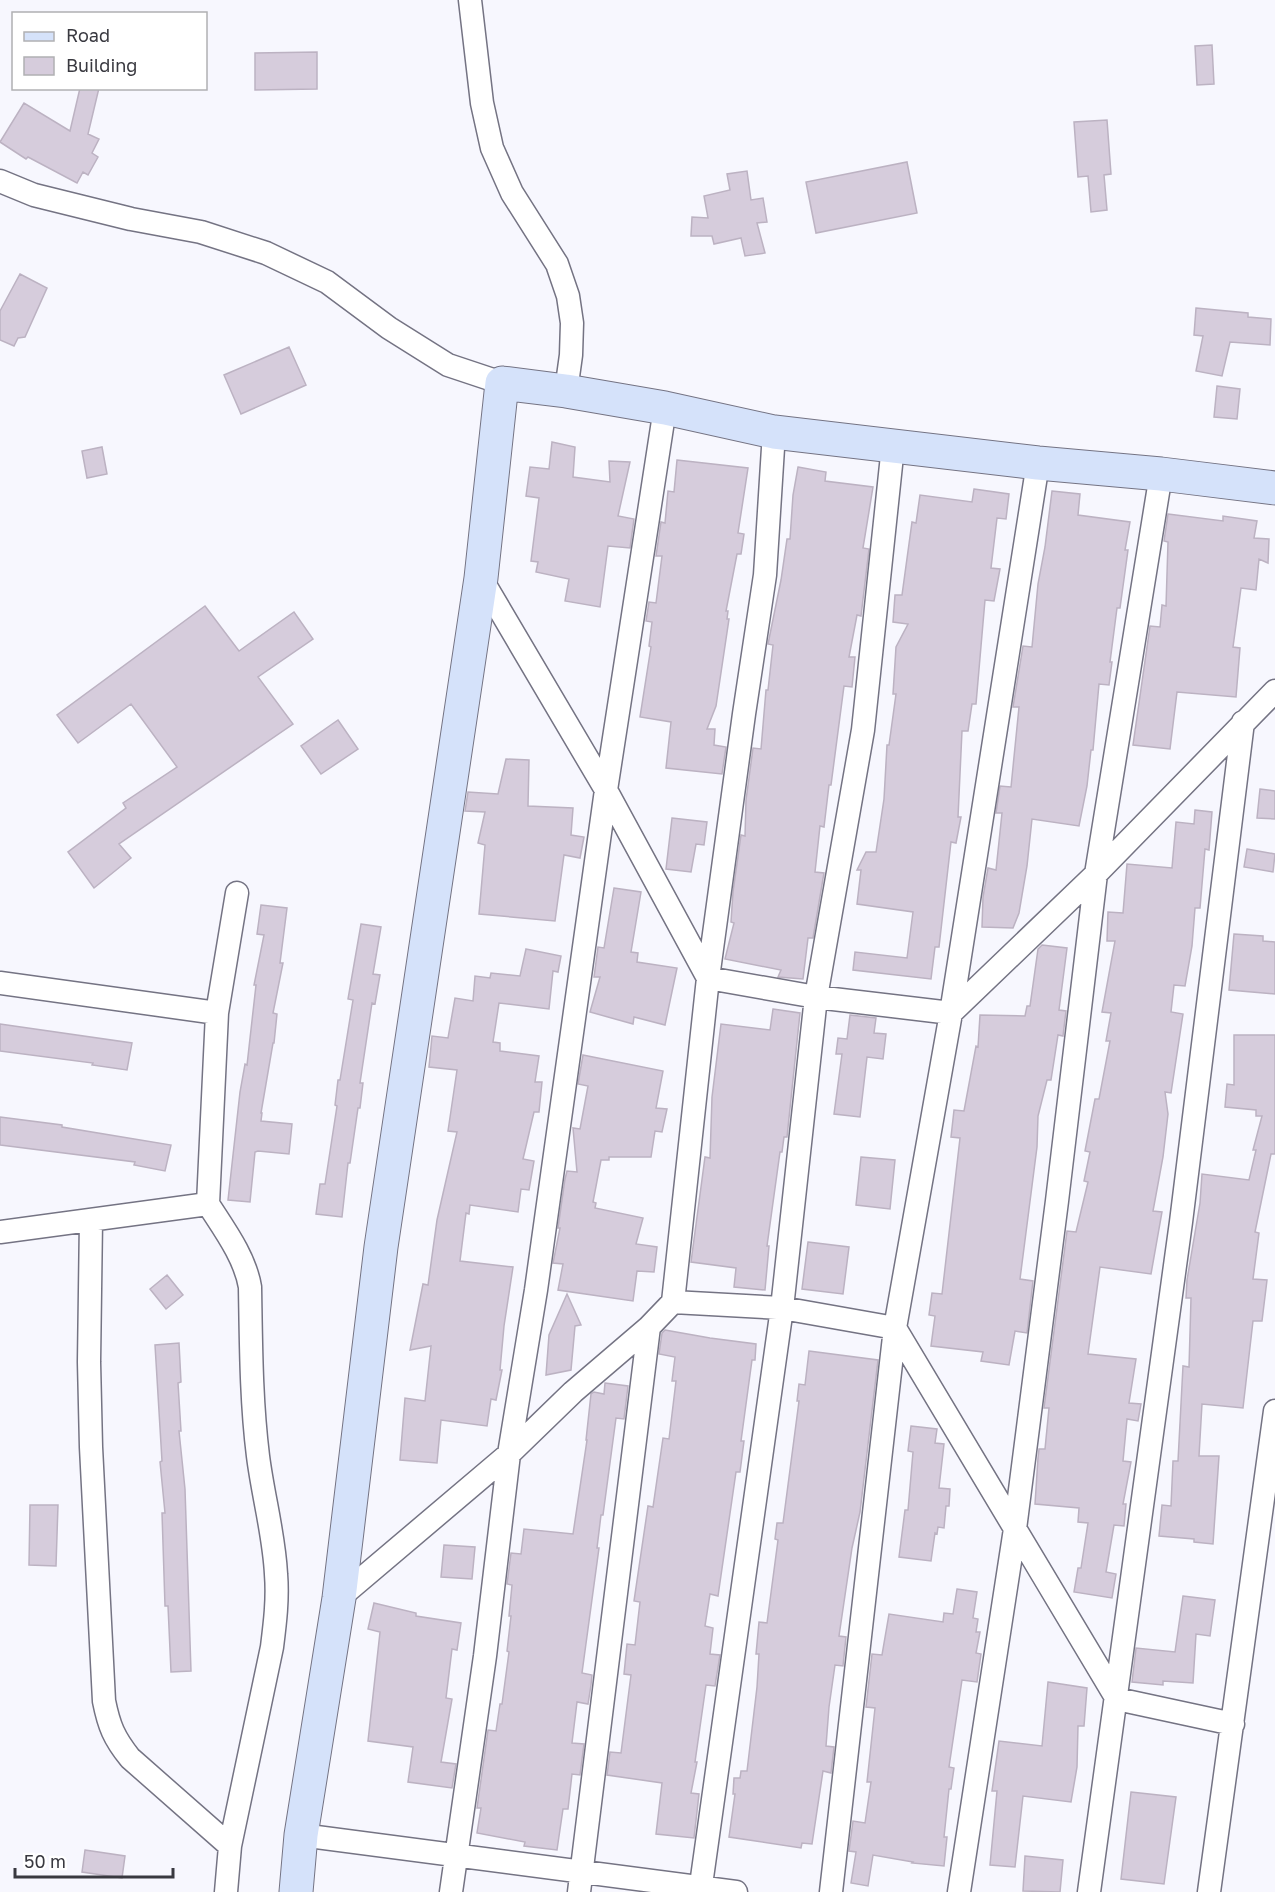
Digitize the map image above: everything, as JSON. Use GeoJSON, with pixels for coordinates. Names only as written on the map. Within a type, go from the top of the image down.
{"type":"FeatureCollection","features":[{"type":"Feature","properties":{"kind":"street"},"geometry":{"type":"LineString","coordinates":[[470,0],[482,103],[492,148],[512,193],[557,264],[568,296],[572,324],[566,391]]}},
{"type":"Feature","properties":{"kind":"street"},"geometry":{"type":"LineString","coordinates":[[0,181],[34,195],[131,219],[201,232],[266,253],[327,282],[389,328],[448,365],[502,383],[566,391],[664,408],[774,432],[1275,488]]}},
{"type":"Feature","properties":{"kind":"street"},"geometry":{"type":"LineString","coordinates":[[296,1892],[301,1835],[339,1598],[381,1247],[482,578],[502,383]]}},
{"type":"Feature","properties":{"kind":"street"},"geometry":{"type":"LineString","coordinates":[[451,1892],[485,1656],[509,1454],[536,1290],[606,790],[664,408]]}},
{"type":"Feature","properties":{"kind":"street"},"geometry":{"type":"LineString","coordinates":[[339,1598],[509,1454],[573,1392],[649,1327],[673,1302],[708,978],[765,575],[774,432]]}},
{"type":"Feature","properties":{"kind":"street"},"geometry":{"type":"LineString","coordinates":[[700,1890],[782,1308],[816,997],[862,730],[893,446]]}},
{"type":"Feature","properties":{"kind":"street"},"geometry":{"type":"LineString","coordinates":[[831,1892],[895,1328],[951,1013],[1038,463]]}},
{"type":"Feature","properties":{"kind":"street"},"geometry":{"type":"LineString","coordinates":[[959,1892],[1015,1529],[1096,874],[1161,474]]}},
{"type":"Feature","properties":{"kind":"street"},"geometry":{"type":"LineString","coordinates":[[482,578],[606,790],[708,978]]}},
{"type":"Feature","properties":{"kind":"street"},"geometry":{"type":"LineString","coordinates":[[951,1013],[1096,874],[1275,691]]}},
{"type":"Feature","properties":{"kind":"street"},"geometry":{"type":"LineString","coordinates":[[1089,1892],[1179,1233],[1243,722]]}},
{"type":"Feature","properties":{"kind":"street"},"geometry":{"type":"LineString","coordinates":[[226,1892],[230,1846],[272,1647],[276,1614],[276,1575],[258,1457],[254,1409],[250,1287],[245,1269],[224,1228],[208,1204],[217,1013],[237,893]]}},
{"type":"Feature","properties":{"kind":"street"},"geometry":{"type":"LineString","coordinates":[[708,978],[816,997],[951,1013]]}},
{"type":"Feature","properties":{"kind":"street"},"geometry":{"type":"LineString","coordinates":[[0,983],[217,1013]]}},
{"type":"Feature","properties":{"kind":"street"},"geometry":{"type":"LineString","coordinates":[[0,1232],[208,1204]]}},
{"type":"Feature","properties":{"kind":"street"},"geometry":{"type":"LineString","coordinates":[[91,1220],[89,1362],[91,1447],[104,1701],[109,1727],[130,1758],[230,1846]]}},
{"type":"Feature","properties":{"kind":"street"},"geometry":{"type":"LineString","coordinates":[[673,1302],[782,1308],[895,1328],[1117,1700],[1233,1724]]}},
{"type":"Feature","properties":{"kind":"street"},"geometry":{"type":"LineString","coordinates":[[581,1882],[649,1327]]}},
{"type":"Feature","properties":{"kind":"street"},"geometry":{"type":"LineString","coordinates":[[1209,1892],[1275,1412]]}},
{"type":"Feature","properties":{"kind":"street"},"geometry":{"type":"LineString","coordinates":[[301,1835],[455,1855],[581,1882],[736,1892]]}},
{"type":"Feature","properties":{"kind":"building"},"geometry":{"type":"Polygon","coordinates":[[[1212,45],[1214,84],[1197,85],[1195,46],[1212,45]]]}},
{"type":"Feature","properties":{"kind":"building"},"geometry":{"type":"Polygon","coordinates":[[[317,52],[317,89],[255,90],[255,53],[317,52]]]}},
{"type":"Feature","properties":{"kind":"building"},"geometry":{"type":"Polygon","coordinates":[[[80,90],[99,90],[88,134],[99,139],[92,153],[98,157],[88,175],[83,172],[77,183],[28,157],[26,159],[0,142],[24,103],[70,131],[80,90]]]}},
{"type":"Feature","properties":{"kind":"building"},"geometry":{"type":"Polygon","coordinates":[[[1107,120],[1111,174],[1104,175],[1107,210],[1091,212],[1088,176],[1078,177],[1074,122],[1107,120]]]}},
{"type":"Feature","properties":{"kind":"building"},"geometry":{"type":"Polygon","coordinates":[[[907,162],[917,213],[816,233],[806,182],[907,162]]]}},
{"type":"Feature","properties":{"kind":"building"},"geometry":{"type":"Polygon","coordinates":[[[747,171],[751,200],[763,198],[767,222],[757,223],[765,253],[745,256],[741,238],[714,244],[712,236],[691,236],[692,217],[708,218],[704,196],[730,190],[727,174],[747,171]]]}},
{"type":"Feature","properties":{"kind":"building"},"geometry":{"type":"Polygon","coordinates":[[[20,274],[47,288],[25,337],[18,338],[14,346],[0,340],[0,311],[20,274]]]}},
{"type":"Feature","properties":{"kind":"building"},"geometry":{"type":"Polygon","coordinates":[[[1196,308],[1248,313],[1248,317],[1271,319],[1270,345],[1230,342],[1222,376],[1196,371],[1203,336],[1194,335],[1196,308]]]}},
{"type":"Feature","properties":{"kind":"building"},"geometry":{"type":"Polygon","coordinates":[[[289,347],[306,385],[241,414],[224,375],[289,347]]]}},
{"type":"Feature","properties":{"kind":"building"},"geometry":{"type":"Polygon","coordinates":[[[1217,386],[1240,389],[1237,419],[1214,417],[1217,386]]]}},
{"type":"Feature","properties":{"kind":"building"},"geometry":{"type":"Polygon","coordinates":[[[552,442],[575,447],[573,477],[610,482],[609,461],[630,462],[618,516],[634,519],[630,548],[608,546],[600,607],[565,601],[569,579],[536,572],[538,562],[531,561],[539,498],[526,496],[530,467],[549,469],[552,442]]]}},
{"type":"Feature","properties":{"kind":"building"},"geometry":{"type":"Polygon","coordinates":[[[102,447],[107,474],[87,478],[82,451],[102,447]]]}},
{"type":"Feature","properties":{"kind":"building"},"geometry":{"type":"Polygon","coordinates":[[[677,460],[748,468],[738,533],[744,534],[741,554],[737,554],[726,611],[728,611],[727,619],[729,619],[716,706],[707,729],[715,729],[714,745],[726,747],[722,774],[666,768],[671,722],[640,717],[651,647],[649,646],[652,622],[646,621],[649,602],[656,603],[662,556],[656,556],[661,522],[665,523],[668,491],[674,492],[677,460]]]}},
{"type":"Feature","properties":{"kind":"building"},"geometry":{"type":"Polygon","coordinates":[[[798,467],[826,472],[825,481],[873,487],[863,548],[869,549],[861,616],[857,615],[849,657],[855,657],[852,687],[844,686],[824,827],[820,826],[815,872],[824,873],[813,938],[808,938],[803,979],[778,977],[781,970],[725,959],[734,923],[731,922],[733,892],[741,835],[745,836],[746,800],[753,748],[761,749],[773,645],[768,644],[787,539],[790,539],[793,495],[798,467]]]}},
{"type":"Feature","properties":{"kind":"building"},"geometry":{"type":"Polygon","coordinates":[[[974,489],[1009,494],[1006,519],[997,518],[991,568],[1000,569],[994,601],[985,600],[976,704],[972,704],[968,731],[962,731],[958,817],[961,817],[956,843],[951,842],[939,947],[935,947],[931,979],[853,970],[855,952],[907,958],[913,912],[857,904],[861,870],[857,870],[866,852],[876,852],[884,799],[887,745],[889,745],[896,694],[893,694],[896,647],[908,624],[893,622],[895,595],[902,595],[912,522],[916,523],[920,495],[972,502],[974,489]]]}},
{"type":"Feature","properties":{"kind":"building"},"geometry":{"type":"Polygon","coordinates":[[[1052,491],[1080,494],[1078,515],[1130,522],[1120,608],[1117,608],[1110,662],[1112,662],[1109,685],[1099,684],[1093,750],[1091,750],[1079,826],[1032,819],[1019,913],[1013,928],[982,927],[983,897],[988,868],[996,870],[1002,813],[996,813],[1000,786],[1011,787],[1019,707],[1013,707],[1023,646],[1032,647],[1038,584],[1052,491]]]}},
{"type":"Feature","properties":{"kind":"building"},"geometry":{"type":"Polygon","coordinates":[[[1168,514],[1223,521],[1223,516],[1257,521],[1254,538],[1269,539],[1268,563],[1259,559],[1256,590],[1241,588],[1233,647],[1240,648],[1236,697],[1177,692],[1170,749],[1133,745],[1150,626],[1160,627],[1162,605],[1166,606],[1168,542],[1164,541],[1168,514]]]}},
{"type":"Feature","properties":{"kind":"building"},"geometry":{"type":"Polygon","coordinates":[[[205,606],[239,651],[294,612],[313,639],[258,677],[293,724],[119,844],[131,858],[94,888],[68,852],[126,808],[123,803],[177,767],[131,704],[78,743],[57,715],[205,606]]]}},
{"type":"Feature","properties":{"kind":"building"},"geometry":{"type":"Polygon","coordinates":[[[338,720],[358,749],[321,774],[301,746],[338,720]]]}},
{"type":"Feature","properties":{"kind":"building"},"geometry":{"type":"Polygon","coordinates":[[[506,759],[529,760],[528,806],[573,808],[571,835],[584,837],[580,858],[564,855],[555,921],[479,914],[485,845],[478,843],[485,812],[465,811],[468,792],[498,794],[506,759]]]}},
{"type":"Feature","properties":{"kind":"building"},"geometry":{"type":"Polygon","coordinates":[[[1260,789],[1275,791],[1275,819],[1257,818],[1260,789]]]}},
{"type":"Feature","properties":{"kind":"building"},"geometry":{"type":"Polygon","coordinates":[[[1195,810],[1212,812],[1209,850],[1205,849],[1200,908],[1195,908],[1192,946],[1185,986],[1174,985],[1171,1012],[1183,1014],[1171,1093],[1165,1092],[1168,1114],[1153,1211],[1162,1212],[1151,1274],[1100,1267],[1088,1354],[1136,1359],[1129,1403],[1141,1404],[1138,1421],[1127,1419],[1123,1461],[1131,1462],[1123,1504],[1126,1504],[1124,1526],[1114,1525],[1106,1572],[1116,1574],[1112,1598],[1074,1592],[1078,1568],[1081,1568],[1088,1523],[1078,1522],[1079,1508],[1035,1504],[1038,1458],[1039,1449],[1045,1449],[1049,1408],[1044,1408],[1067,1231],[1076,1232],[1088,1182],[1084,1181],[1090,1152],[1085,1151],[1095,1099],[1099,1099],[1110,1041],[1106,1041],[1111,1013],[1102,1012],[1115,941],[1107,941],[1108,912],[1123,913],[1127,864],[1172,868],[1176,822],[1194,824],[1195,810]]]}},
{"type":"Feature","properties":{"kind":"building"},"geometry":{"type":"Polygon","coordinates":[[[672,818],[707,822],[704,845],[696,844],[691,872],[666,869],[672,818]]]}},
{"type":"Feature","properties":{"kind":"building"},"geometry":{"type":"Polygon","coordinates":[[[1247,849],[1275,854],[1273,872],[1244,867],[1247,849]]]}},
{"type":"Feature","properties":{"kind":"building"},"geometry":{"type":"Polygon","coordinates":[[[614,888],[641,892],[631,952],[638,953],[637,962],[677,968],[665,1025],[634,1017],[633,1024],[590,1012],[600,977],[594,977],[598,947],[604,948],[614,888]]]}},
{"type":"Feature","properties":{"kind":"building"},"geometry":{"type":"Polygon","coordinates":[[[261,905],[287,908],[280,963],[283,963],[273,1013],[277,1014],[274,1043],[261,1121],[292,1124],[289,1154],[255,1152],[250,1202],[228,1200],[240,1092],[245,1064],[247,1065],[256,985],[254,985],[264,935],[257,934],[261,905]]]}},
{"type":"Feature","properties":{"kind":"building"},"geometry":{"type":"Polygon","coordinates":[[[361,924],[381,927],[373,974],[380,975],[375,1004],[372,1003],[360,1083],[363,1083],[360,1108],[358,1108],[350,1163],[348,1163],[342,1217],[316,1214],[320,1184],[325,1184],[337,1106],[335,1105],[338,1080],[340,1080],[353,1000],[348,999],[361,924]]]}},
{"type":"Feature","properties":{"kind":"building"},"geometry":{"type":"Polygon","coordinates":[[[1234,934],[1263,936],[1263,941],[1275,942],[1275,994],[1229,990],[1234,934]]]}},
{"type":"Feature","properties":{"kind":"building"},"geometry":{"type":"Polygon","coordinates":[[[1042,945],[1067,948],[1059,1010],[1066,1011],[1063,1036],[1058,1035],[1051,1080],[1047,1080],[1038,1116],[1037,1147],[1020,1279],[1033,1281],[1027,1333],[1015,1331],[1009,1365],[981,1361],[983,1352],[931,1346],[935,1316],[929,1315],[932,1293],[942,1294],[960,1138],[951,1137],[954,1110],[964,1111],[976,1046],[978,1047],[980,1015],[1025,1016],[1027,1006],[1030,1006],[1038,949],[1042,945]]]}},
{"type":"Feature","properties":{"kind":"building"},"geometry":{"type":"Polygon","coordinates":[[[526,949],[561,956],[558,972],[553,971],[549,1009],[499,1003],[493,1042],[500,1043],[500,1051],[539,1056],[535,1082],[542,1082],[539,1112],[534,1112],[523,1159],[534,1161],[529,1190],[521,1189],[518,1212],[470,1205],[469,1214],[466,1213],[460,1261],[513,1267],[504,1326],[500,1370],[502,1370],[496,1400],[491,1399],[487,1426],[441,1420],[437,1463],[400,1460],[405,1398],[425,1401],[431,1346],[410,1350],[423,1284],[428,1285],[437,1220],[457,1132],[448,1131],[457,1070],[429,1067],[432,1036],[448,1038],[455,998],[473,1001],[475,976],[490,978],[491,973],[520,976],[526,949]]]}},
{"type":"Feature","properties":{"kind":"building"},"geometry":{"type":"Polygon","coordinates":[[[773,1009],[800,1013],[787,1137],[784,1137],[782,1152],[780,1152],[767,1246],[769,1246],[765,1290],[734,1287],[736,1268],[691,1262],[705,1157],[710,1158],[712,1097],[721,1024],[770,1030],[773,1009]]]}},
{"type":"Feature","properties":{"kind":"building"},"geometry":{"type":"Polygon","coordinates":[[[850,1015],[876,1018],[874,1033],[886,1034],[883,1059],[867,1057],[860,1117],[834,1114],[842,1054],[836,1054],[838,1038],[847,1039],[850,1015]]]}},
{"type":"Feature","properties":{"kind":"building"},"geometry":{"type":"Polygon","coordinates":[[[0,1024],[132,1043],[127,1070],[92,1065],[93,1063],[0,1051],[0,1024]]]}},
{"type":"Feature","properties":{"kind":"building"},"geometry":{"type":"Polygon","coordinates":[[[1234,1035],[1275,1035],[1275,1154],[1271,1154],[1255,1232],[1259,1233],[1253,1279],[1267,1280],[1262,1321],[1253,1321],[1243,1408],[1202,1404],[1199,1456],[1219,1456],[1213,1544],[1194,1542],[1194,1539],[1159,1536],[1162,1505],[1171,1506],[1173,1461],[1178,1461],[1183,1366],[1189,1367],[1191,1298],[1186,1298],[1187,1280],[1200,1203],[1202,1174],[1249,1180],[1256,1150],[1253,1150],[1262,1116],[1256,1116],[1256,1110],[1225,1107],[1227,1084],[1234,1085],[1234,1035]]]}},
{"type":"Feature","properties":{"kind":"building"},"geometry":{"type":"Polygon","coordinates":[[[583,1055],[663,1071],[656,1108],[667,1109],[662,1132],[655,1131],[651,1157],[609,1157],[609,1160],[601,1160],[593,1202],[596,1203],[595,1208],[643,1218],[636,1244],[657,1247],[654,1272],[637,1271],[633,1301],[558,1290],[563,1264],[553,1263],[560,1228],[558,1228],[565,1179],[567,1171],[577,1172],[573,1128],[580,1129],[588,1086],[578,1084],[583,1055]]]}},
{"type":"Feature","properties":{"kind":"building"},"geometry":{"type":"Polygon","coordinates":[[[0,1117],[62,1125],[62,1127],[171,1145],[165,1171],[134,1165],[135,1162],[0,1145],[0,1117]]]}},
{"type":"Feature","properties":{"kind":"building"},"geometry":{"type":"Polygon","coordinates":[[[861,1157],[895,1160],[890,1209],[856,1205],[861,1157]]]}},
{"type":"Feature","properties":{"kind":"building"},"geometry":{"type":"Polygon","coordinates":[[[808,1242],[849,1247],[843,1294],[802,1289],[808,1242]]]}},
{"type":"Feature","properties":{"kind":"building"},"geometry":{"type":"Polygon","coordinates":[[[167,1275],[183,1295],[166,1309],[150,1289],[167,1275]]]}},
{"type":"Feature","properties":{"kind":"building"},"geometry":{"type":"Polygon","coordinates":[[[567,1294],[581,1325],[575,1326],[571,1370],[546,1375],[549,1335],[567,1294]]]}},
{"type":"Feature","properties":{"kind":"building"},"geometry":{"type":"Polygon","coordinates":[[[665,1330],[756,1344],[741,1441],[744,1441],[740,1472],[736,1472],[718,1596],[710,1594],[705,1626],[713,1628],[710,1654],[720,1655],[715,1686],[706,1685],[695,1762],[697,1762],[691,1793],[699,1794],[694,1838],[656,1834],[662,1783],[607,1775],[610,1752],[621,1753],[631,1675],[624,1674],[627,1644],[635,1645],[640,1602],[634,1601],[648,1506],[653,1507],[663,1438],[669,1439],[676,1381],[672,1381],[675,1357],[659,1354],[662,1333],[665,1330]]]}},
{"type":"Feature","properties":{"kind":"building"},"geometry":{"type":"Polygon","coordinates":[[[179,1343],[181,1382],[178,1383],[181,1431],[179,1431],[185,1489],[191,1671],[171,1672],[168,1606],[165,1606],[162,1513],[165,1513],[160,1462],[162,1461],[155,1345],[179,1343]]]}},
{"type":"Feature","properties":{"kind":"building"},"geometry":{"type":"Polygon","coordinates":[[[809,1351],[878,1360],[860,1512],[852,1548],[839,1636],[846,1637],[843,1666],[835,1665],[829,1707],[826,1746],[834,1747],[831,1773],[823,1771],[812,1844],[802,1843],[801,1848],[729,1837],[735,1794],[733,1794],[734,1778],[740,1778],[741,1771],[747,1771],[757,1687],[759,1654],[756,1654],[759,1622],[767,1623],[778,1540],[775,1539],[777,1523],[783,1523],[799,1401],[797,1401],[799,1384],[805,1385],[809,1351]]]}},
{"type":"Feature","properties":{"kind":"building"},"geometry":{"type":"Polygon","coordinates":[[[605,1383],[628,1386],[624,1419],[616,1418],[603,1515],[601,1515],[597,1548],[599,1548],[582,1673],[592,1675],[588,1704],[577,1702],[572,1743],[584,1744],[580,1775],[572,1774],[568,1809],[563,1809],[557,1850],[524,1846],[525,1842],[477,1833],[481,1808],[477,1808],[488,1730],[496,1731],[509,1652],[507,1651],[512,1585],[507,1584],[511,1553],[521,1554],[524,1529],[573,1534],[587,1440],[591,1394],[594,1392],[604,1394],[605,1383]]]}},
{"type":"Feature","properties":{"kind":"building"},"geometry":{"type":"Polygon","coordinates":[[[911,1426],[937,1429],[935,1443],[944,1444],[939,1488],[950,1489],[949,1506],[946,1506],[944,1528],[938,1527],[937,1534],[935,1533],[931,1561],[899,1557],[905,1510],[908,1510],[913,1452],[908,1451],[911,1426]]]}},
{"type":"Feature","properties":{"kind":"building"},"geometry":{"type":"Polygon","coordinates":[[[30,1505],[58,1505],[56,1566],[29,1565],[30,1505]]]}},
{"type":"Feature","properties":{"kind":"building"},"geometry":{"type":"Polygon","coordinates":[[[444,1545],[475,1547],[472,1579],[441,1577],[444,1545]]]}},
{"type":"Feature","properties":{"kind":"building"},"geometry":{"type":"Polygon","coordinates":[[[957,1589],[977,1592],[973,1618],[978,1619],[976,1632],[980,1632],[976,1653],[981,1654],[977,1682],[962,1680],[949,1767],[954,1768],[951,1789],[949,1789],[944,1837],[947,1837],[944,1866],[912,1863],[873,1855],[868,1886],[851,1883],[856,1852],[849,1851],[853,1821],[865,1823],[871,1782],[867,1782],[875,1708],[866,1707],[872,1654],[882,1655],[889,1614],[943,1622],[944,1613],[953,1614],[957,1589]]]}},
{"type":"Feature","properties":{"kind":"building"},"geometry":{"type":"Polygon","coordinates":[[[1183,1596],[1215,1600],[1210,1636],[1196,1634],[1193,1683],[1163,1681],[1163,1685],[1132,1682],[1136,1648],[1175,1652],[1183,1596]]]}},
{"type":"Feature","properties":{"kind":"building"},"geometry":{"type":"Polygon","coordinates":[[[374,1603],[416,1613],[416,1616],[461,1623],[457,1650],[452,1649],[446,1698],[452,1699],[441,1762],[456,1764],[452,1788],[408,1782],[413,1747],[368,1741],[380,1632],[368,1629],[374,1603]]]}},
{"type":"Feature","properties":{"kind":"building"},"geometry":{"type":"Polygon","coordinates":[[[1048,1682],[1087,1688],[1084,1726],[1078,1726],[1077,1767],[1071,1802],[1023,1796],[1015,1867],[990,1865],[997,1791],[992,1791],[999,1741],[1042,1746],[1048,1682]]]}},
{"type":"Feature","properties":{"kind":"building"},"geometry":{"type":"Polygon","coordinates":[[[1131,1792],[1176,1797],[1164,1884],[1121,1879],[1131,1792]]]}},
{"type":"Feature","properties":{"kind":"building"},"geometry":{"type":"Polygon","coordinates":[[[85,1850],[125,1856],[122,1878],[82,1872],[85,1850]]]}},
{"type":"Feature","properties":{"kind":"building"},"geometry":{"type":"Polygon","coordinates":[[[1025,1856],[1063,1860],[1060,1892],[1023,1891],[1025,1856]]]}}]}
